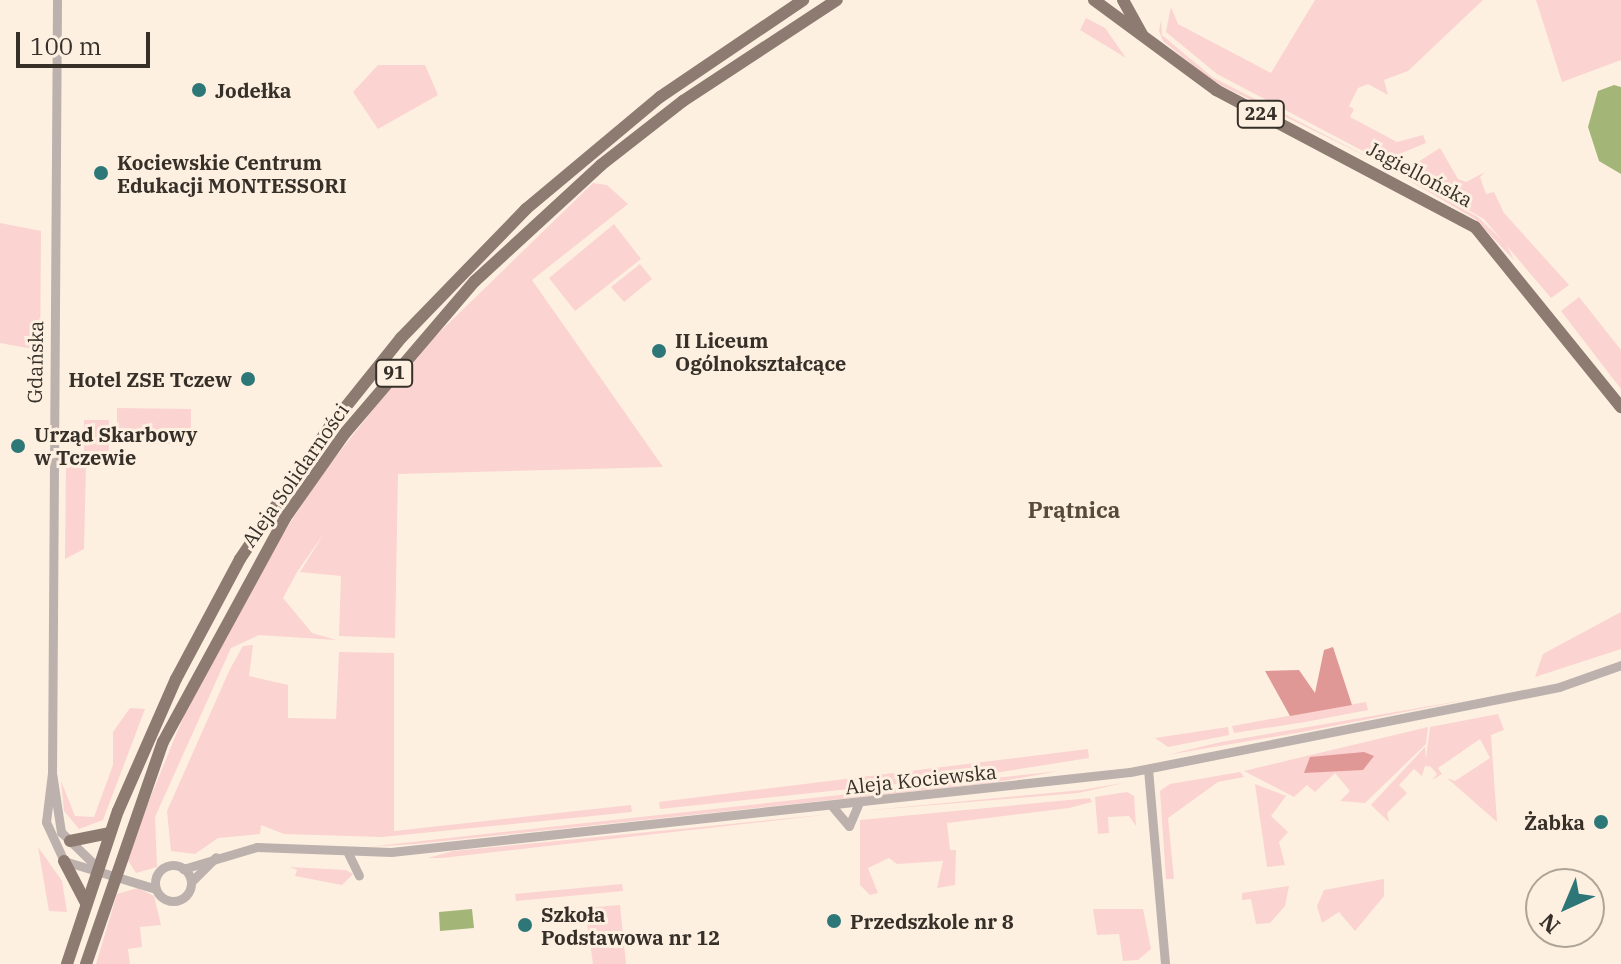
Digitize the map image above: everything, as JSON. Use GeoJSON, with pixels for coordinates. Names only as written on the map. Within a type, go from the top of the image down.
{"type":"FeatureCollection","features":[{"type":"Feature","properties":{"kind":"main road","name":"Aleja Solidarności"},"geometry":{"type":"LineString","coordinates":[[67,964],[110,833],[166,700],[240,559],[285,487],[401,338],[591,151],[803,0]]}},
{"type":"Feature","properties":{"kind":"main road","name":"Aleja Solidarności"},"geometry":{"type":"LineString","coordinates":[[86,964],[113,873],[163,742],[219,631],[285,518],[414,349],[475,281],[619,150],[753,52],[837,0]]}},
{"type":"Feature","properties":{"kind":"main road","name":"Jagiellońska"},"geometry":{"type":"LineString","coordinates":[[1094,0],[1216,90],[1475,227],[1621,407]]}},
{"type":"Feature","properties":{"kind":"main road","name":"Jagiellońska"},"geometry":{"type":"LineString","coordinates":[[1123,0],[1146,40]]}},
{"type":"Feature","properties":{"kind":"main road"},"geometry":{"type":"LineString","coordinates":[[70,841],[110,833]]}},
{"type":"Feature","properties":{"kind":"main road"},"geometry":{"type":"LineString","coordinates":[[64,861],[86,903]]}},
{"type":"Feature","properties":{"kind":"street","name":"Gdańska"},"geometry":{"type":"LineString","coordinates":[[57,0],[52,773],[56,819],[70,841],[98,868]]}},
{"type":"Feature","properties":{"kind":"street","name":"Aleja Kociewska"},"geometry":{"type":"LineString","coordinates":[[183,869],[257,847],[348,853],[832,806],[1148,769],[1559,687],[1621,665]]}},
{"type":"Feature","properties":{"kind":"street"},"geometry":{"type":"LineString","coordinates":[[1148,769],[1165,964]]}},
{"type":"Feature","properties":{"kind":"street","name":"Gdańska"},"geometry":{"type":"LineString","coordinates":[[52,773],[46,822],[64,861]]}},
{"type":"Feature","properties":{"kind":"street"},"geometry":{"type":"LineString","coordinates":[[832,806],[849,826],[859,803]]}},
{"type":"Feature","properties":{"kind":"street"},"geometry":{"type":"LineString","coordinates":[[348,853],[359,876]]}},
{"type":"Feature","properties":{"kind":"street"},"geometry":{"type":"LineString","coordinates":[[64,861],[137,880],[175,901],[188,892],[191,882],[216,857]]}},
{"type":"Feature","properties":{"kind":"street"},"geometry":{"type":"LineString","coordinates":[[137,880],[156,876],[169,866],[183,869],[191,882]]}},
{"type":"Feature","properties":{"kind":"street"},"geometry":{"type":"LineString","coordinates":[[156,876],[156,889]]}},
{"type":"Feature","properties":{"kind":"shaded area"},"geometry":{"type":"Polygon","coordinates":[[[1315,0],[1483,0],[1408,71],[1384,80],[1388,95],[1368,84],[1358,88],[1349,106],[1354,109],[1350,117],[1397,142],[1423,135],[1426,143],[1382,161],[1217,74],[1166,32],[1171,7],[1178,24],[1271,73],[1315,0]]]}},
{"type":"Feature","properties":{"kind":"shaded area"},"geometry":{"type":"Polygon","coordinates":[[[1536,0],[1621,0],[1621,60],[1562,82],[1536,0]]]}},
{"type":"Feature","properties":{"kind":"shaded area"},"geometry":{"type":"Polygon","coordinates":[[[1086,18],[1105,28],[1126,58],[1080,30],[1086,18]]]}},
{"type":"Feature","properties":{"kind":"shaded area"},"geometry":{"type":"Polygon","coordinates":[[[1161,20],[1162,35],[1212,77],[1378,162],[1212,81],[1163,41],[1159,31],[1161,20]]]}},
{"type":"Feature","properties":{"kind":"shaded area"},"geometry":{"type":"Polygon","coordinates":[[[378,65],[425,65],[438,95],[378,129],[353,92],[378,65]]]}},
{"type":"Feature","properties":{"kind":"shaded area"},"geometry":{"type":"Polygon","coordinates":[[[1614,85],[1621,87],[1621,174],[1599,161],[1588,127],[1598,91],[1614,85]]]}},
{"type":"Feature","properties":{"kind":"shaded area"},"geometry":{"type":"Polygon","coordinates":[[[1440,148],[1458,179],[1466,182],[1485,172],[1480,177],[1486,194],[1494,192],[1504,213],[1569,285],[1551,298],[1484,219],[1402,172],[1440,148]]]}},
{"type":"Feature","properties":{"kind":"shaded area"},"geometry":{"type":"Polygon","coordinates":[[[1393,171],[1478,217],[1506,244],[1514,260],[1475,219],[1393,171]]]}},
{"type":"Feature","properties":{"kind":"shaded area"},"geometry":{"type":"Polygon","coordinates":[[[593,183],[607,185],[628,204],[532,280],[663,467],[398,474],[395,638],[339,636],[341,576],[300,572],[325,532],[283,598],[312,633],[336,640],[259,635],[231,648],[155,817],[157,867],[136,873],[126,857],[187,708],[269,555],[320,477],[415,356],[593,183]]]}},
{"type":"Feature","properties":{"kind":"shaded area"},"geometry":{"type":"Polygon","coordinates":[[[0,223],[41,231],[40,362],[38,350],[0,343],[0,223]]]}},
{"type":"Feature","properties":{"kind":"shaded area"},"geometry":{"type":"Polygon","coordinates":[[[614,224],[641,259],[575,311],[549,278],[614,224]]]}},
{"type":"Feature","properties":{"kind":"shaded area"},"geometry":{"type":"Polygon","coordinates":[[[640,264],[652,279],[624,302],[611,287],[640,264]]]}},
{"type":"Feature","properties":{"kind":"shaded area"},"geometry":{"type":"Polygon","coordinates":[[[1579,297],[1621,350],[1621,389],[1561,311],[1579,297]]]}},
{"type":"Feature","properties":{"kind":"shaded area"},"geometry":{"type":"Polygon","coordinates":[[[117,408],[191,409],[191,444],[117,443],[117,408]]]}},
{"type":"Feature","properties":{"kind":"shaded area"},"geometry":{"type":"Polygon","coordinates":[[[84,420],[109,420],[109,463],[84,463],[84,420]]]}},
{"type":"Feature","properties":{"kind":"shaded area"},"geometry":{"type":"Polygon","coordinates":[[[66,460],[86,466],[84,549],[65,559],[66,460]]]}},
{"type":"Feature","properties":{"kind":"shaded area"},"geometry":{"type":"Polygon","coordinates":[[[1621,612],[1621,649],[1535,677],[1543,654],[1621,612]]]}},
{"type":"Feature","properties":{"kind":"shaded area"},"geometry":{"type":"Polygon","coordinates":[[[253,645],[249,676],[288,685],[288,718],[336,719],[339,652],[394,653],[394,831],[631,805],[632,812],[382,837],[284,834],[261,825],[260,834],[218,838],[195,854],[171,851],[167,811],[230,669],[243,646],[253,645]]]}},
{"type":"Feature","properties":{"kind":"shaded area"},"geometry":{"type":"Polygon","coordinates":[[[1333,647],[1352,705],[1290,716],[1265,671],[1299,670],[1315,693],[1324,650],[1333,647]]]}},
{"type":"Feature","properties":{"kind":"shaded area"},"geometry":{"type":"Polygon","coordinates":[[[1471,699],[1302,732],[1167,755],[1221,742],[1471,699]]]}},
{"type":"Feature","properties":{"kind":"shaded area"},"geometry":{"type":"Polygon","coordinates":[[[1366,702],[1368,710],[1305,722],[1234,733],[1232,726],[1366,702]]]}},
{"type":"Feature","properties":{"kind":"shaded area"},"geometry":{"type":"Polygon","coordinates":[[[130,708],[145,709],[103,820],[79,829],[64,811],[61,781],[75,816],[94,817],[113,765],[113,732],[130,708]]]}},
{"type":"Feature","properties":{"kind":"shaded area"},"geometry":{"type":"Polygon","coordinates":[[[1498,714],[1504,730],[1491,735],[1497,822],[1447,778],[1455,781],[1490,758],[1480,739],[1438,768],[1442,774],[1432,780],[1437,774],[1431,767],[1425,766],[1422,776],[1414,769],[1399,785],[1407,793],[1387,813],[1389,822],[1371,805],[1425,747],[1426,759],[1430,727],[1498,714]]]}},
{"type":"Feature","properties":{"kind":"shaded area"},"geometry":{"type":"Polygon","coordinates":[[[1228,727],[1229,735],[1168,747],[1155,738],[1228,727]]]}},
{"type":"Feature","properties":{"kind":"shaded area"},"geometry":{"type":"Polygon","coordinates":[[[1428,727],[1426,744],[1365,803],[1340,801],[1350,791],[1335,773],[1315,792],[1307,785],[1294,797],[1244,771],[1428,727]]]}},
{"type":"Feature","properties":{"kind":"shaded area"},"geometry":{"type":"Polygon","coordinates":[[[1088,749],[1089,758],[982,775],[660,809],[659,802],[1088,749]]]}},
{"type":"Feature","properties":{"kind":"shaded area"},"geometry":{"type":"Polygon","coordinates":[[[1364,752],[1374,756],[1363,770],[1304,773],[1310,757],[1364,752]]]}},
{"type":"Feature","properties":{"kind":"shaded area"},"geometry":{"type":"Polygon","coordinates":[[[1059,771],[992,783],[367,847],[1059,771]]]}},
{"type":"Feature","properties":{"kind":"shaded area"},"geometry":{"type":"Polygon","coordinates":[[[1240,772],[1244,777],[1218,782],[1168,818],[1174,879],[1166,879],[1160,791],[1170,784],[1240,772]]]}},
{"type":"Feature","properties":{"kind":"shaded area"},"geometry":{"type":"Polygon","coordinates":[[[1128,782],[1078,793],[861,811],[1082,790],[1128,782]]]}},
{"type":"Feature","properties":{"kind":"shaded area"},"geometry":{"type":"Polygon","coordinates":[[[1255,784],[1286,796],[1271,816],[1288,832],[1279,842],[1285,865],[1267,867],[1255,784]]]}},
{"type":"Feature","properties":{"kind":"shaded area"},"geometry":{"type":"Polygon","coordinates":[[[1127,792],[1134,796],[1136,826],[1129,816],[1108,817],[1109,833],[1098,834],[1095,797],[1127,792]]]}},
{"type":"Feature","properties":{"kind":"shaded area"},"geometry":{"type":"Polygon","coordinates":[[[1090,798],[1092,802],[1069,808],[947,823],[950,850],[956,850],[955,885],[937,888],[943,861],[897,864],[889,858],[868,868],[878,893],[870,895],[860,885],[860,820],[1090,798]]]}},
{"type":"Feature","properties":{"kind":"shaded area"},"geometry":{"type":"Polygon","coordinates":[[[832,814],[442,858],[428,858],[453,851],[832,814]]]}},
{"type":"Feature","properties":{"kind":"shaded area"},"geometry":{"type":"Polygon","coordinates":[[[38,847],[62,881],[67,912],[49,911],[38,847]]]}},
{"type":"Feature","properties":{"kind":"shaded area"},"geometry":{"type":"Polygon","coordinates":[[[290,867],[346,870],[353,874],[342,885],[295,876],[297,870],[290,867]]]}},
{"type":"Feature","properties":{"kind":"shaded area"},"geometry":{"type":"Polygon","coordinates":[[[1384,879],[1384,896],[1355,931],[1339,912],[1322,923],[1317,906],[1324,890],[1384,879]]]}},
{"type":"Feature","properties":{"kind":"shaded area"},"geometry":{"type":"Polygon","coordinates":[[[622,884],[623,891],[516,901],[515,894],[622,884]]]}},
{"type":"Feature","properties":{"kind":"shaded area"},"geometry":{"type":"Polygon","coordinates":[[[1289,886],[1285,906],[1270,923],[1256,924],[1251,899],[1242,900],[1242,893],[1289,886]]]}},
{"type":"Feature","properties":{"kind":"shaded area"},"geometry":{"type":"Polygon","coordinates":[[[138,888],[154,896],[161,925],[140,927],[142,947],[128,949],[130,964],[96,964],[117,894],[138,888]]]}},
{"type":"Feature","properties":{"kind":"shaded area"},"geometry":{"type":"Polygon","coordinates":[[[620,905],[626,964],[593,964],[585,908],[620,905]]]}},
{"type":"Feature","properties":{"kind":"shaded area"},"geometry":{"type":"Polygon","coordinates":[[[472,909],[474,928],[440,931],[439,912],[472,909]]]}},
{"type":"Feature","properties":{"kind":"shaded area"},"geometry":{"type":"Polygon","coordinates":[[[1093,909],[1143,909],[1151,949],[1138,960],[1123,961],[1119,934],[1097,935],[1093,909]]]}},
{"type":"Feature","properties":{"kind":"place","name":"Jodełka"},"geometry":{"type":"Point","coordinates":[199,90]}},
{"type":"Feature","properties":{"kind":"place","name":"Kociewskie Centrum Edukacji MONTESSORI"},"geometry":{"type":"Point","coordinates":[101,173]}},
{"type":"Feature","properties":{"kind":"place","name":"II Liceum Ogólnokształcące"},"geometry":{"type":"Point","coordinates":[659,351]}},
{"type":"Feature","properties":{"kind":"place","name":"Hotel ZSE Tczew"},"geometry":{"type":"Point","coordinates":[248,379]}},
{"type":"Feature","properties":{"kind":"place","name":"Urząd Skarbowy w Tczewie"},"geometry":{"type":"Point","coordinates":[18,446]}},
{"type":"Feature","properties":{"kind":"place","name":"Żabka"},"geometry":{"type":"Point","coordinates":[1601,822]}},
{"type":"Feature","properties":{"kind":"place","name":"Przedszkole nr 8"},"geometry":{"type":"Point","coordinates":[834,921]}},
{"type":"Feature","properties":{"kind":"place","name":"Szkoła Podstawowa nr 12"},"geometry":{"type":"Point","coordinates":[525,925]}},
{"type":"Feature","properties":{"kind":"district","name":"Prątnica"},"geometry":{"type":"Point","coordinates":[1074,510]}}]}
